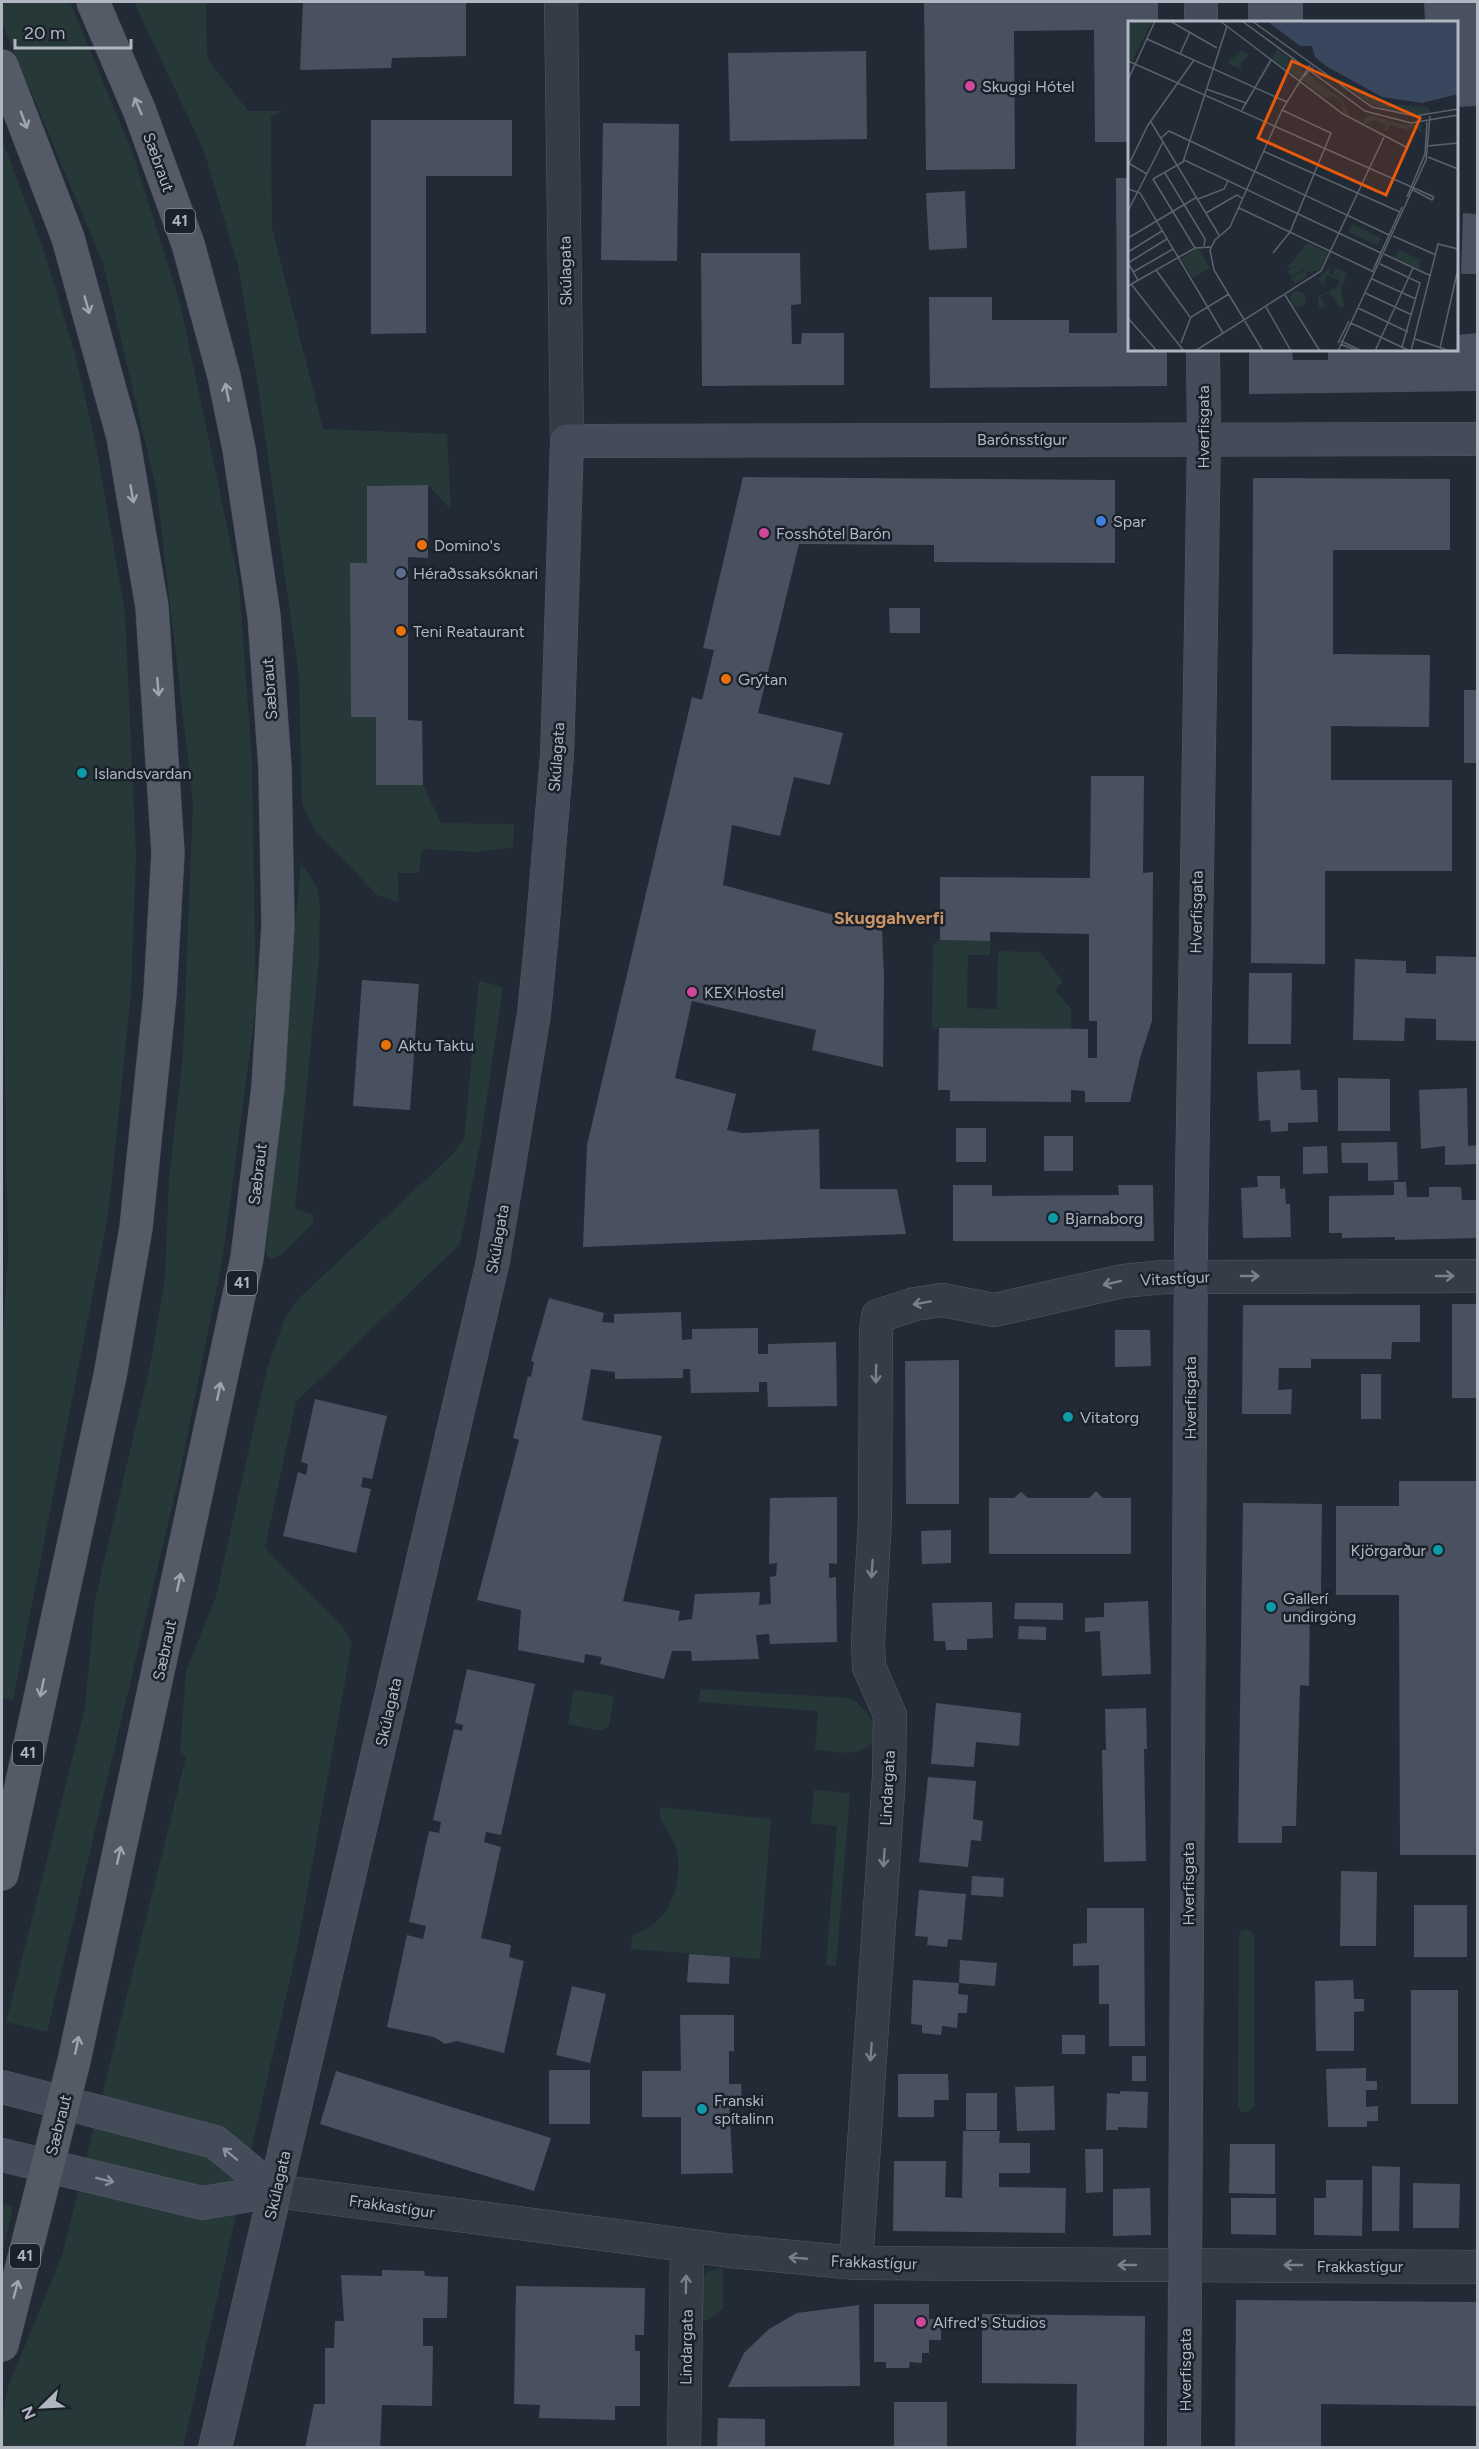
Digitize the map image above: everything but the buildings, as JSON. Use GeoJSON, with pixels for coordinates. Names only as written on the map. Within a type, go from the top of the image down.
{"type":"FeatureCollection","features":[{"type":"Feature","properties":{"kind":"main road","name":"Sæbraut"},"geometry":{"type":"LineString","coordinates":[[2,2345],[64,2102],[247,1258],[268,1087],[278,925],[275,768],[264,616],[239,449],[224,376],[188,244],[140,112],[93,2]]}},
{"type":"Feature","properties":{"kind":"main road","name":"41"},"geometry":{"type":"LineString","coordinates":[[2,66],[68,238],[123,437],[152,607],[168,852],[160,995],[136,1227],[110,1376],[2,1874]]}},
{"type":"Feature","properties":{"kind":"street","name":"Skúlagata"},"geometry":{"type":"LineString","coordinates":[[215,2448],[493,1261],[534,1014],[557,755],[567,441],[561,2]]}},
{"type":"Feature","properties":{"kind":"street"},"geometry":{"type":"LineString","coordinates":[[1201,2],[1201,21]]}},
{"type":"Feature","properties":{"kind":"street","name":"Hverfisgata"},"geometry":{"type":"LineString","coordinates":[[1184,2448],[1191,1276],[1204,438],[1203,351]]}},
{"type":"Feature","properties":{"kind":"street","name":"Barónsstígur"},"geometry":{"type":"LineString","coordinates":[[567,441],[1478,439]]}},
{"type":"Feature","properties":{"kind":"street","name":"Vitastígur"},"geometry":{"type":"LineString","coordinates":[[878,1316],[915,1304],[942,1300],[994,1310],[1124,1281],[1191,1276],[1478,1276]]}},
{"type":"Feature","properties":{"kind":"street","name":"Lindargata"},"geometry":{"type":"LineString","coordinates":[[856,2263],[889,1776],[890,1715],[869,1667],[868,1641],[875,1519],[878,1316]]}},
{"type":"Feature","properties":{"kind":"street"},"geometry":{"type":"LineString","coordinates":[[2,2087],[215,2142],[275,2191]]}},
{"type":"Feature","properties":{"kind":"street","name":"Frakkastígur"},"geometry":{"type":"LineString","coordinates":[[2,2155],[202,2203],[275,2191],[687,2246],[856,2263],[1478,2267]]}},
{"type":"Feature","properties":{"kind":"street","name":"Lindargata"},"geometry":{"type":"LineString","coordinates":[[684,2448],[687,2246]]}},
{"type":"Feature","properties":{"kind":"shaded area"},"geometry":{"type":"Polygon","coordinates":[[[2,2],[70,2],[133,154],[180,303],[239,583],[252,761],[256,1005],[223,1256],[178,1482],[47,2032],[6,2022],[85,1708],[95,1600],[151,1361],[165,1278],[169,1179],[183,1054],[193,802],[157,492],[103,263],[2,23],[2,2]]]}},
{"type":"Feature","properties":{"kind":"shaded area"},"geometry":{"type":"Polygon","coordinates":[[[134,2],[206,2],[207,58],[248,111],[283,111],[271,116],[272,228],[323,429],[447,434],[451,510],[428,485],[367,486],[367,563],[351,717],[376,717],[376,785],[423,785],[441,823],[514,824],[513,847],[477,852],[422,849],[419,873],[398,873],[398,902],[377,895],[315,830],[302,804],[299,676],[257,379],[238,265],[204,151],[134,2]]]}},
{"type":"Feature","properties":{"kind":"shaded area"},"geometry":{"type":"Polygon","coordinates":[[[2,139],[43,248],[74,350],[96,445],[125,612],[136,855],[131,994],[108,1216],[13,1701],[2,1698],[2,1346],[8,1255],[2,890],[2,139]]]}},
{"type":"Feature","properties":{"kind":"shaded area"},"geometry":{"type":"Polygon","coordinates":[[[301,863],[317,887],[320,905],[319,960],[295,1209],[312,1214],[314,1223],[281,1255],[270,1259],[266,1253],[301,863]]]}},
{"type":"Feature","properties":{"kind":"shaded area"},"geometry":{"type":"Polygon","coordinates":[[[940,940],[990,941],[990,955],[968,955],[967,1008],[997,1009],[998,951],[1040,952],[1063,982],[1055,990],[1071,1009],[1071,1029],[932,1029],[933,946],[940,940]]]}},
{"type":"Feature","properties":{"kind":"shaded area"},"geometry":{"type":"Polygon","coordinates":[[[479,981],[503,987],[480,1145],[460,1244],[296,1402],[265,1548],[341,1625],[352,1642],[297,1949],[183,2447],[2,2448],[2,2417],[9,2384],[62,2256],[186,1757],[180,1752],[186,1671],[216,1596],[267,1369],[285,1318],[297,1300],[451,1156],[464,1139],[479,981]]]}},
{"type":"Feature","properties":{"kind":"shaded area"},"geometry":{"type":"Polygon","coordinates":[[[700,1689],[851,1698],[869,1716],[875,1731],[874,1738],[870,1744],[857,1752],[815,1750],[818,1711],[699,1702],[700,1689]]]}},
{"type":"Feature","properties":{"kind":"shaded area"},"geometry":{"type":"Polygon","coordinates":[[[574,1690],[614,1696],[609,1726],[601,1731],[568,1724],[574,1690]]]}},
{"type":"Feature","properties":{"kind":"shaded area"},"geometry":{"type":"Polygon","coordinates":[[[814,1790],[850,1793],[836,1966],[826,1965],[837,1826],[811,1823],[814,1790]]]}},
{"type":"Feature","properties":{"kind":"shaded area"},"geometry":{"type":"Polygon","coordinates":[[[660,1807],[771,1819],[760,1959],[631,1949],[632,1936],[654,1924],[663,1915],[676,1886],[678,1865],[675,1845],[661,1819],[660,1807]]]}},
{"type":"Feature","properties":{"kind":"shaded area"},"geometry":{"type":"Polygon","coordinates":[[[1243,1930],[1250,1930],[1254,1936],[1254,2106],[1248,2112],[1241,2112],[1238,2107],[1239,1934],[1243,1930]]]}},
{"type":"Feature","properties":{"kind":"shaded area"},"geometry":{"type":"Polygon","coordinates":[[[2,2203],[13,2206],[2,2255],[2,2203]]]}},
{"type":"Feature","properties":{"kind":"shaded area"},"geometry":{"type":"Polygon","coordinates":[[[723,2267],[723,2309],[708,2320],[703,2320],[703,2280],[707,2272],[723,2267]]]}},
{"type":"Feature","properties":{"kind":"place","name":"Skuggi Hótel"},"geometry":{"type":"Point","coordinates":[970,86]}},
{"type":"Feature","properties":{"kind":"place","name":"Spar"},"geometry":{"type":"Point","coordinates":[1101,521]}},
{"type":"Feature","properties":{"kind":"place","name":"Fosshótel Barón"},"geometry":{"type":"Point","coordinates":[764,533]}},
{"type":"Feature","properties":{"kind":"place","name":"Domino's"},"geometry":{"type":"Point","coordinates":[422,545]}},
{"type":"Feature","properties":{"kind":"place","name":"Héraðssaksóknari"},"geometry":{"type":"Point","coordinates":[401,573]}},
{"type":"Feature","properties":{"kind":"place","name":"Teni Reataurant"},"geometry":{"type":"Point","coordinates":[401,631]}},
{"type":"Feature","properties":{"kind":"place","name":"Grýtan"},"geometry":{"type":"Point","coordinates":[726,679]}},
{"type":"Feature","properties":{"kind":"place","name":"Islandsvardan"},"geometry":{"type":"Point","coordinates":[82,773]}},
{"type":"Feature","properties":{"kind":"place","name":"KEX Hostel"},"geometry":{"type":"Point","coordinates":[692,992]}},
{"type":"Feature","properties":{"kind":"place","name":"Aktu Taktu"},"geometry":{"type":"Point","coordinates":[386,1045]}},
{"type":"Feature","properties":{"kind":"place","name":"Bjarnaborg"},"geometry":{"type":"Point","coordinates":[1053,1218]}},
{"type":"Feature","properties":{"kind":"place","name":"Vitatorg"},"geometry":{"type":"Point","coordinates":[1068,1417]}},
{"type":"Feature","properties":{"kind":"place","name":"Kjörgarður"},"geometry":{"type":"Point","coordinates":[1438,1550]}},
{"type":"Feature","properties":{"kind":"place","name":"Gallerí undirgöng"},"geometry":{"type":"Point","coordinates":[1271,1607]}},
{"type":"Feature","properties":{"kind":"place","name":"Franski spítalinn"},"geometry":{"type":"Point","coordinates":[702,2109]}},
{"type":"Feature","properties":{"kind":"place","name":"Alfred's Studios"},"geometry":{"type":"Point","coordinates":[921,2322]}},
{"type":"Feature","properties":{"kind":"district","name":"Skuggahverfi"},"geometry":{"type":"Point","coordinates":[889,918]}}]}
